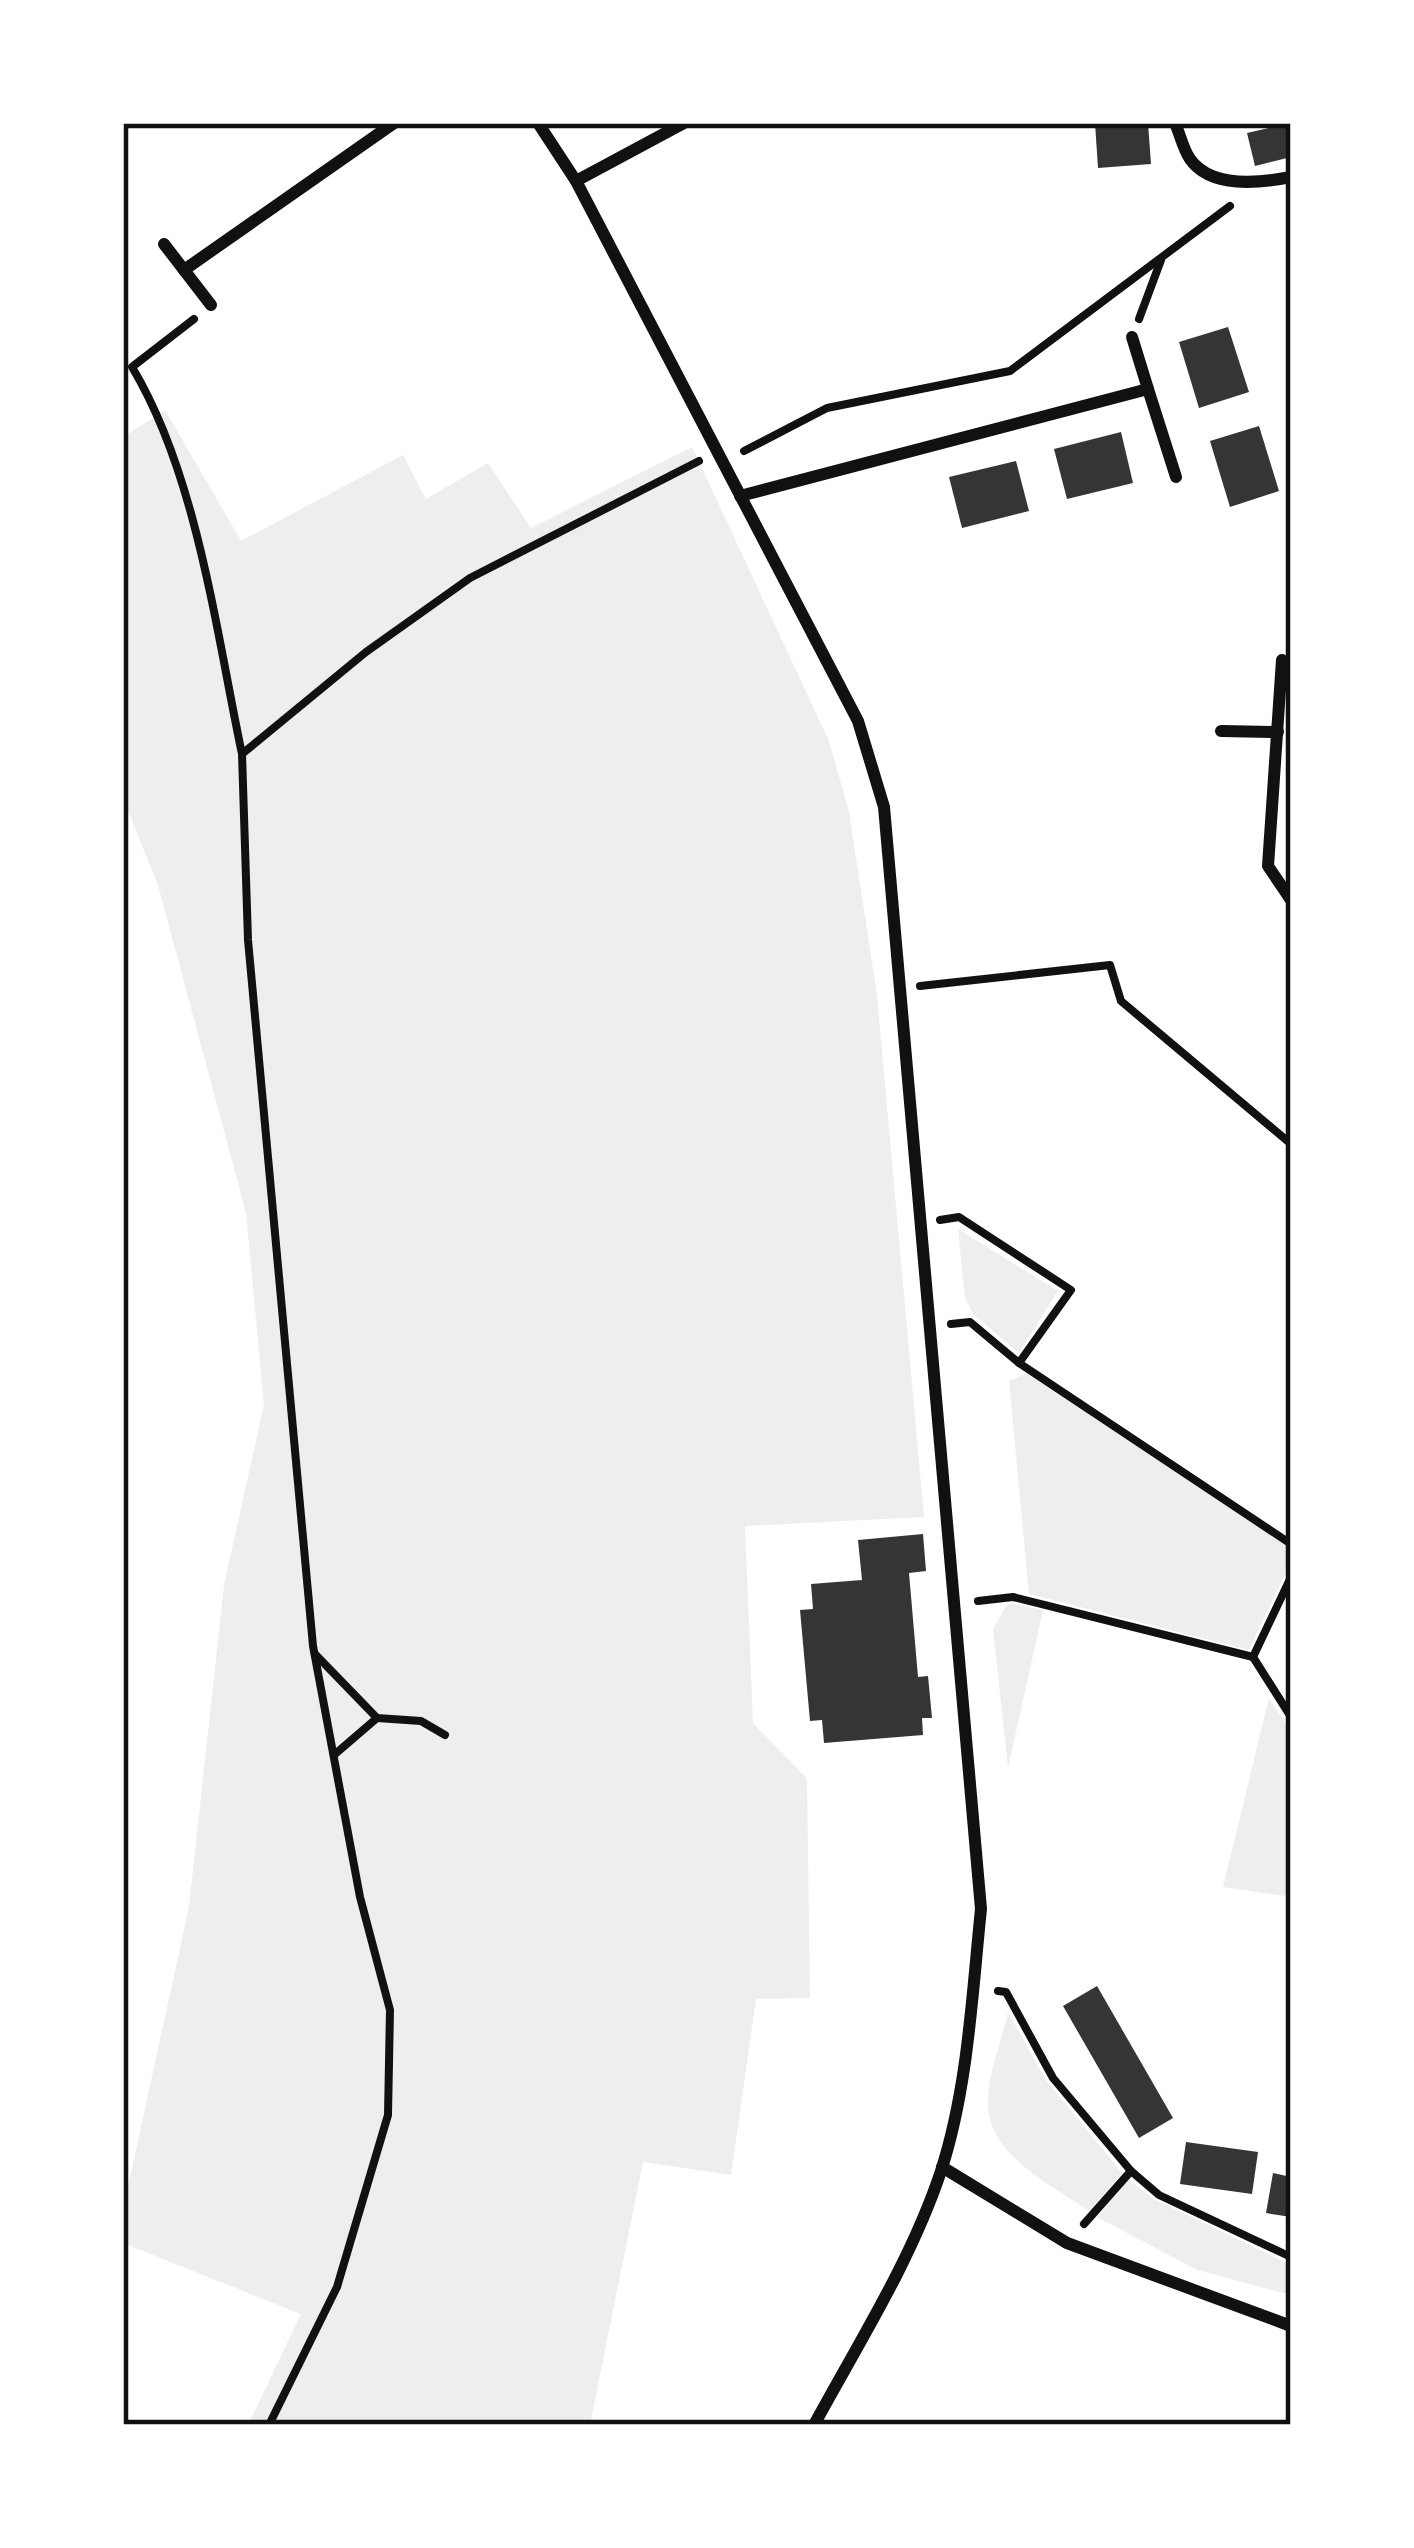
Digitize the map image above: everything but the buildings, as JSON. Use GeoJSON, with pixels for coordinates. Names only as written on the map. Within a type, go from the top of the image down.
{"type":"FeatureCollection","features":[{"type":"Feature","properties":{"kind":"street"},"geometry":{"type":"LineString","coordinates":[[184,270],[394,123]]}},
{"type":"Feature","properties":{"kind":"street"},"geometry":{"type":"LineString","coordinates":[[538,123],[576,181],[858,721],[884,807],[981,1909],[967,2044],[942,2167],[916,2237],[814,2425]]}},
{"type":"Feature","properties":{"kind":"street"},"geometry":{"type":"LineString","coordinates":[[576,181],[684,123]]}},
{"type":"Feature","properties":{"kind":"street"},"geometry":{"type":"LineString","coordinates":[[1174,123],[1192,163],[1222,180],[1260,183],[1291,177]]}},
{"type":"Feature","properties":{"kind":"street"},"geometry":{"type":"LineString","coordinates":[[164,244],[211,305]]}},
{"type":"Feature","properties":{"kind":"street"},"geometry":{"type":"LineString","coordinates":[[1132,337],[1176,477]]}},
{"type":"Feature","properties":{"kind":"street"},"geometry":{"type":"LineString","coordinates":[[740,496],[1148,389]]}},
{"type":"Feature","properties":{"kind":"street"},"geometry":{"type":"LineString","coordinates":[[1282,660],[1268,866],[1291,900]]}},
{"type":"Feature","properties":{"kind":"street"},"geometry":{"type":"LineString","coordinates":[[1220,731],[1278,732]]}},
{"type":"Feature","properties":{"kind":"street"},"geometry":{"type":"LineString","coordinates":[[942,2167],[1067,2243],[1291,2326]]}},
{"type":"Feature","properties":{"kind":"path"},"geometry":{"type":"LineString","coordinates":[[242,754],[366,652],[470,578],[827,408],[1010,371],[1260,183]]}},
{"type":"Feature","properties":{"kind":"path"},"geometry":{"type":"LineString","coordinates":[[1132,337],[1162,257]]}},
{"type":"Feature","properties":{"kind":"path"},"geometry":{"type":"LineString","coordinates":[[211,305],[169,343],[132,367],[155,406],[175,466],[204,571],[242,754],[248,940],[314,1653],[360,1898],[390,2010],[388,2115],[337,2288],[268,2425]]}},
{"type":"Feature","properties":{"kind":"path"},"geometry":{"type":"LineString","coordinates":[[901,988],[1110,965],[1121,1001],[1291,1144]]}},
{"type":"Feature","properties":{"kind":"path"},"geometry":{"type":"LineString","coordinates":[[921,1223],[959,1217],[1071,1290],[1019,1363]]}},
{"type":"Feature","properties":{"kind":"path"},"geometry":{"type":"LineString","coordinates":[[930,1327],[970,1322],[1019,1363],[1291,1544]]}},
{"type":"Feature","properties":{"kind":"path"},"geometry":{"type":"LineString","coordinates":[[1253,1657],[1291,1577]]}},
{"type":"Feature","properties":{"kind":"path"},"geometry":{"type":"LineString","coordinates":[[954,1604],[1013,1597],[1253,1657],[1291,1718]]}},
{"type":"Feature","properties":{"kind":"path"},"geometry":{"type":"LineString","coordinates":[[314,1653],[377,1718],[421,1721],[445,1735]]}},
{"type":"Feature","properties":{"kind":"path"},"geometry":{"type":"LineString","coordinates":[[334,1755],[377,1718]]}},
{"type":"Feature","properties":{"kind":"path"},"geometry":{"type":"LineString","coordinates":[[973,1988],[1006,1992],[1053,2078],[1131,2171],[1159,2194],[1291,2257]]}},
{"type":"Feature","properties":{"kind":"path"},"geometry":{"type":"LineString","coordinates":[[1067,2243],[1131,2171]]}},
{"type":"Feature","properties":{"kind":"shaded area"},"geometry":{"type":"Polygon","coordinates":[[[165,410],[241,541],[403,455],[426,499],[488,463],[531,528],[692,447],[829,741],[849,812],[877,995],[924,1517],[745,1526],[753,1723],[807,1779],[810,1998],[756,1999],[731,2175],[643,2162],[590,2425],[248,2425],[301,2314],[123,2243],[123,2209],[189,1907],[224,1585],[264,1405],[246,1213],[158,885],[123,799],[123,437],[165,410]]]}},
{"type":"Feature","properties":{"kind":"shaded area"},"geometry":{"type":"Polygon","coordinates":[[[958,1229],[1058,1291],[1019,1353],[974,1315],[965,1298],[958,1229]]]}},
{"type":"Feature","properties":{"kind":"shaded area"},"geometry":{"type":"Polygon","coordinates":[[[1026,1373],[1291,1549],[1291,1562],[1249,1650],[1029,1594],[1009,1381],[1026,1373]]]}},
{"type":"Feature","properties":{"kind":"shaded area"},"geometry":{"type":"Polygon","coordinates":[[[1012,1603],[1043,1610],[1008,1768],[993,1629],[1012,1603]]]}},
{"type":"Feature","properties":{"kind":"shaded area"},"geometry":{"type":"Polygon","coordinates":[[[1269,1698],[1291,1732],[1291,1891],[1284,1896],[1223,1887],[1269,1698]]]}},
{"type":"Feature","properties":{"kind":"shaded area"},"geometry":{"type":"Polygon","coordinates":[[[1008,2012],[1046,2080],[1122,2173],[1089,2211],[1025,2167],[991,2123],[990,2082],[1008,2012]]]}},
{"type":"Feature","properties":{"kind":"shaded area"},"geometry":{"type":"Polygon","coordinates":[[[1129,2180],[1152,2198],[1291,2265],[1291,2295],[1197,2270],[1097,2217],[1129,2180]]]}}]}
